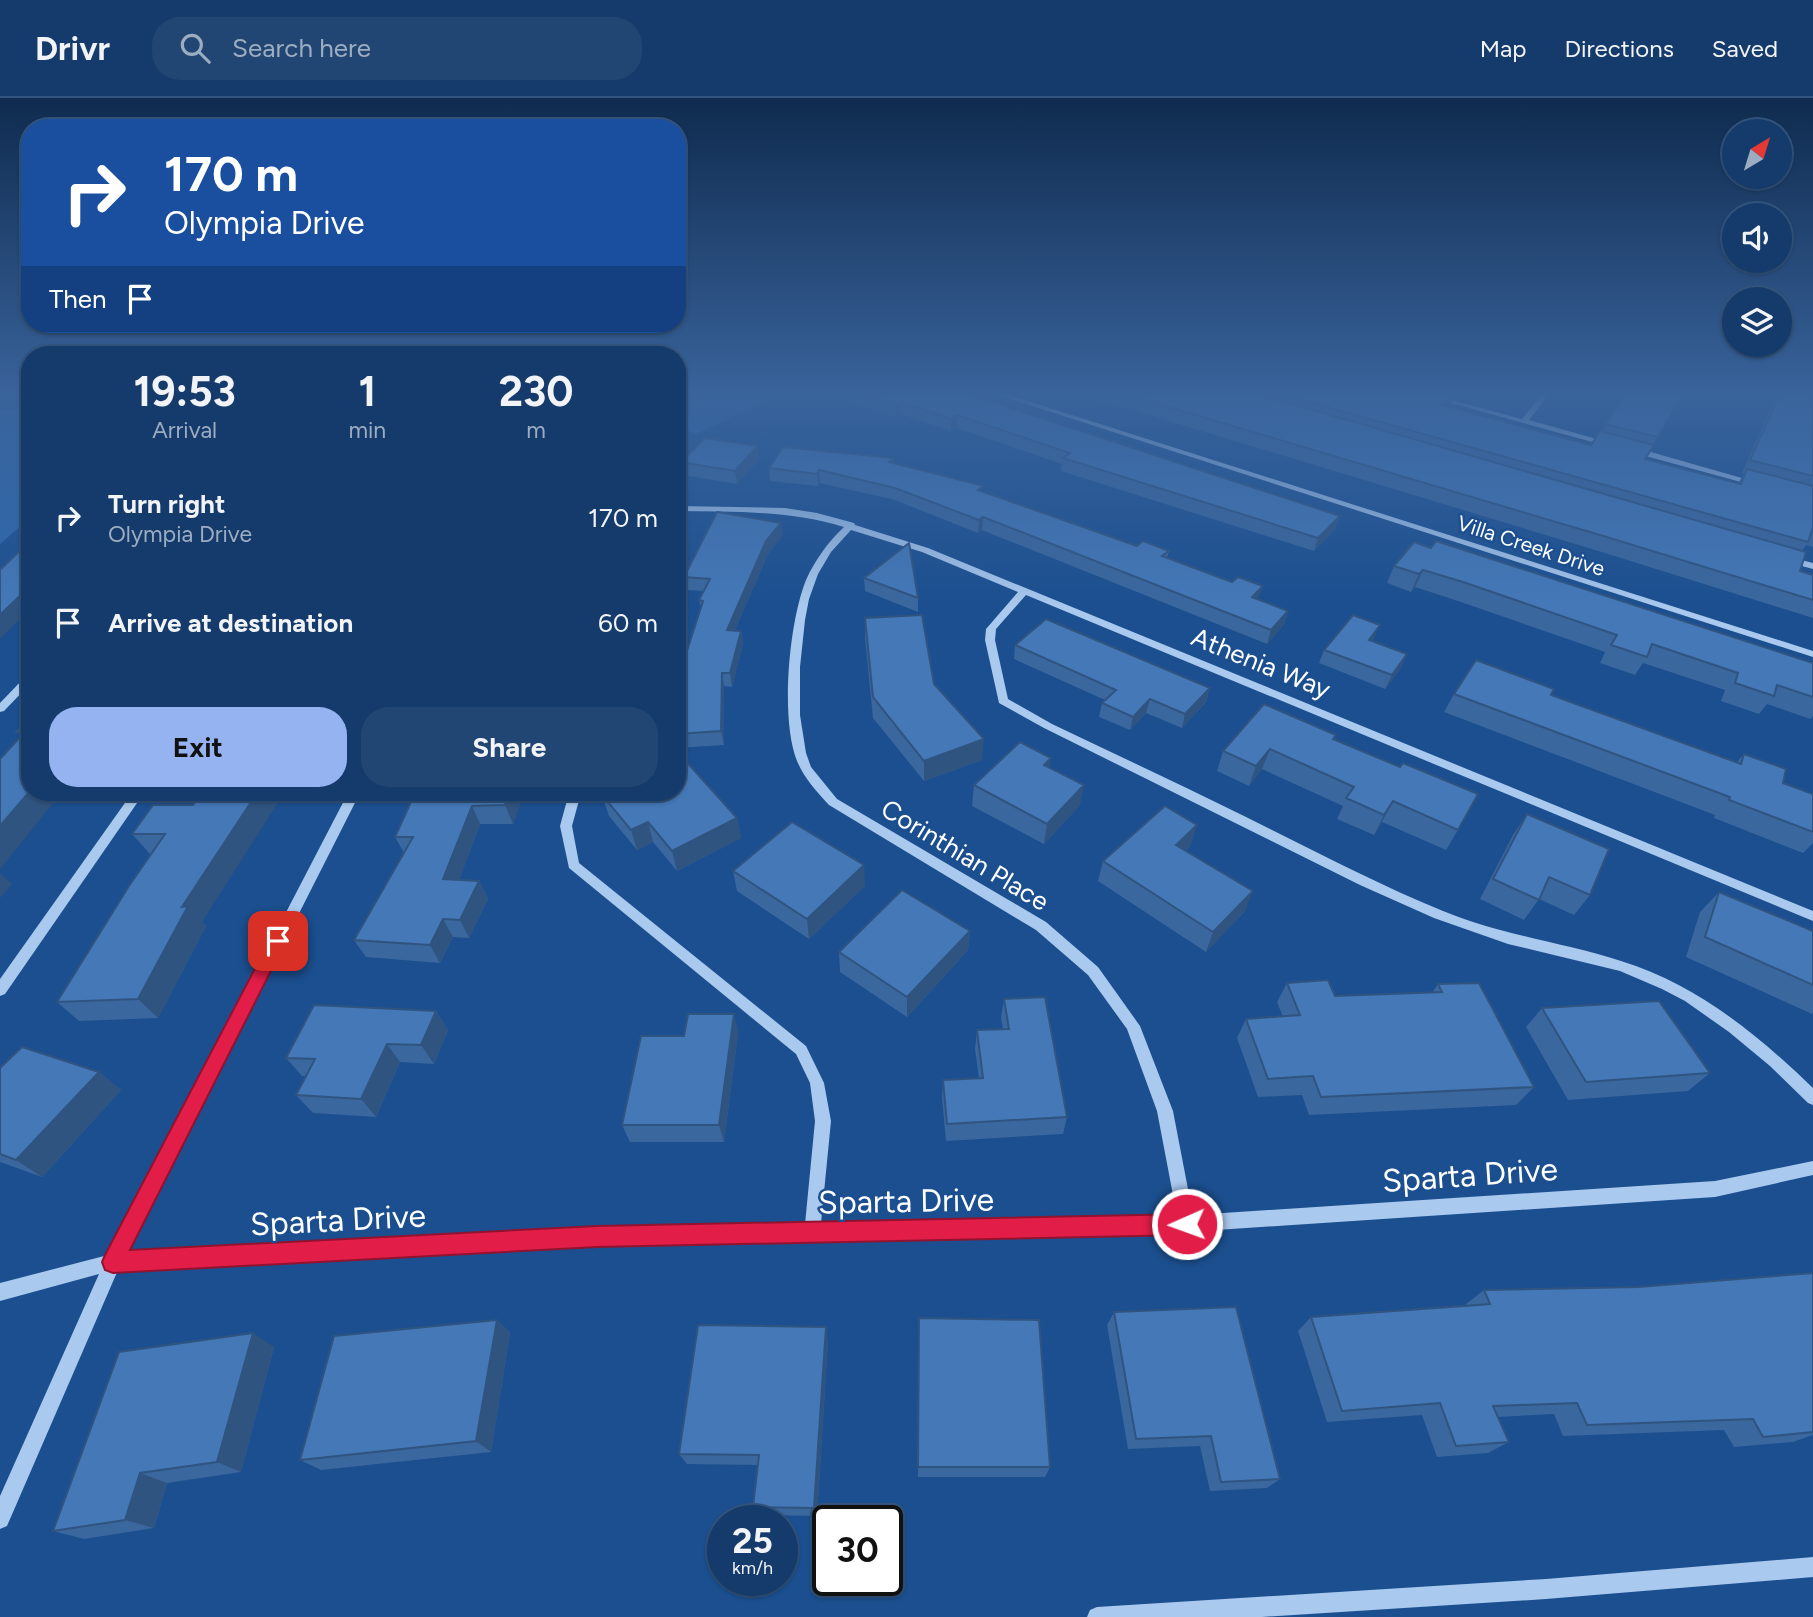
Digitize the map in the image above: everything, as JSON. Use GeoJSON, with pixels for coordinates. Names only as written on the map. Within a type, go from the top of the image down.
{"type":"FeatureCollection","features":[{"type":"Feature","properties":{"kind":"street","name":"Villa Creek Drive"},"geometry":{"type":"LineString","coordinates":[[1220,465],[1813,654]]}},
{"type":"Feature","properties":{"kind":"street"},"geometry":{"type":"LineString","coordinates":[[1688,465],[1760,484]]}},
{"type":"Feature","properties":{"kind":"street","name":"Athenia Way"},"geometry":{"type":"LineString","coordinates":[[686,508],[785,511],[851,525],[925,550],[1813,916]]}},
{"type":"Feature","properties":{"kind":"street","name":"Corinthian Place"},"geometry":{"type":"LineString","coordinates":[[851,525],[834,540],[821,559],[810,583],[803,609],[793,707],[800,755],[810,778],[833,802],[1041,926],[1093,971],[1133,1026],[1165,1111],[1187,1224]]}},
{"type":"Feature","properties":{"kind":"street"},"geometry":{"type":"LineString","coordinates":[[1773,555],[1813,566]]}},
{"type":"Feature","properties":{"kind":"street"},"geometry":{"type":"LineString","coordinates":[[1025,590],[991,629],[990,640],[1003,701],[1388,892],[1465,926],[1515,942],[1573,952],[1644,974],[1707,1009],[1777,1064],[1813,1098]]}},
{"type":"Feature","properties":{"kind":"street"},"geometry":{"type":"LineString","coordinates":[[0,709],[21,687]]}},
{"type":"Feature","properties":{"kind":"street"},"geometry":{"type":"LineString","coordinates":[[0,990],[132,801]]}},
{"type":"Feature","properties":{"kind":"street"},"geometry":{"type":"LineString","coordinates":[[0,1520],[113,1262],[350,801]]}},
{"type":"Feature","properties":{"kind":"street"},"geometry":{"type":"LineString","coordinates":[[573,801],[566,826],[573,865],[801,1050],[817,1083],[823,1121],[811,1231]]}},
{"type":"Feature","properties":{"kind":"street","name":"Sparta Drive"},"geometry":{"type":"LineString","coordinates":[[0,1292],[113,1262],[597,1236],[811,1231],[879,1233],[1187,1224],[1715,1189],[1813,1168]]}},
{"type":"Feature","properties":{"kind":"street"},"geometry":{"type":"LineString","coordinates":[[1097,1617],[1546,1589],[1813,1567]]}},
{"type":"Feature","properties":{"kind":"shaded area"},"geometry":{"type":"Polygon","coordinates":[[[0,465],[21,465],[21,526],[0,544],[0,465]]]}},
{"type":"Feature","properties":{"kind":"building"},"geometry":{"type":"Polygon","coordinates":[[[698,465],[740,465],[735,471],[698,465]]]}},
{"type":"Feature","properties":{"kind":"building"},"geometry":{"type":"Polygon","coordinates":[[[771,465],[900,465],[984,486],[978,490],[1137,546],[1143,541],[1169,551],[1162,556],[1232,582],[1238,577],[1263,586],[1252,597],[1288,611],[1271,630],[983,517],[979,520],[895,488],[819,470],[817,474],[769,468],[771,465]]]}},
{"type":"Feature","properties":{"kind":"building"},"geometry":{"type":"Polygon","coordinates":[[[1085,465],[1184,465],[1340,516],[1318,538],[1085,465]]]}},
{"type":"Feature","properties":{"kind":"building"},"geometry":{"type":"Polygon","coordinates":[[[1364,465],[1503,465],[1806,552],[1800,571],[1813,575],[1813,600],[1364,465]]]}},
{"type":"Feature","properties":{"kind":"building"},"geometry":{"type":"Polygon","coordinates":[[[1533,465],[1668,465],[1741,484],[1747,469],[1813,486],[1813,531],[1808,542],[1533,465]]]}},
{"type":"Feature","properties":{"kind":"building"},"geometry":{"type":"Polygon","coordinates":[[[1769,465],[1813,465],[1813,476],[1769,465]]]}},
{"type":"Feature","properties":{"kind":"building"},"geometry":{"type":"Polygon","coordinates":[[[717,512],[781,523],[766,541],[727,630],[741,631],[730,673],[722,673],[721,731],[686,733],[686,654],[703,601],[699,600],[710,579],[686,577],[717,512]]]}},
{"type":"Feature","properties":{"kind":"building"},"geometry":{"type":"Polygon","coordinates":[[[1436,541],[1813,663],[1813,697],[1777,685],[1774,696],[1735,683],[1738,673],[1652,644],[1647,657],[1611,645],[1617,635],[1463,582],[1423,570],[1419,574],[1394,566],[1414,542],[1431,548],[1436,541]]]}},
{"type":"Feature","properties":{"kind":"building"},"geometry":{"type":"Polygon","coordinates":[[[909,543],[918,598],[864,578],[909,543]]]}},
{"type":"Feature","properties":{"kind":"building"},"geometry":{"type":"Polygon","coordinates":[[[21,550],[21,595],[0,615],[0,570],[21,550]]]}},
{"type":"Feature","properties":{"kind":"building"},"geometry":{"type":"Polygon","coordinates":[[[922,615],[934,684],[984,739],[924,761],[873,697],[865,618],[922,615]]]}},
{"type":"Feature","properties":{"kind":"building"},"geometry":{"type":"Polygon","coordinates":[[[1353,615],[1380,625],[1369,640],[1407,654],[1392,675],[1324,650],[1353,615]]]}},
{"type":"Feature","properties":{"kind":"building"},"geometry":{"type":"Polygon","coordinates":[[[1046,619],[1210,688],[1185,714],[1150,699],[1133,717],[1102,703],[1116,690],[1015,645],[1046,619]]]}},
{"type":"Feature","properties":{"kind":"building"},"geometry":{"type":"Polygon","coordinates":[[[1476,660],[1554,689],[1551,695],[1741,764],[1744,754],[1786,769],[1783,783],[1813,794],[1813,832],[1729,800],[1730,797],[1454,694],[1476,660]]]}},
{"type":"Feature","properties":{"kind":"building"},"geometry":{"type":"Polygon","coordinates":[[[1264,704],[1336,735],[1333,739],[1400,767],[1403,763],[1478,794],[1458,830],[1393,801],[1384,815],[1346,798],[1354,787],[1270,749],[1256,766],[1223,751],[1264,704]]]}},
{"type":"Feature","properties":{"kind":"building"},"geometry":{"type":"Polygon","coordinates":[[[21,736],[21,801],[0,826],[0,759],[21,736]]]}},
{"type":"Feature","properties":{"kind":"building"},"geometry":{"type":"Polygon","coordinates":[[[1020,742],[1051,758],[1044,765],[1084,785],[1047,824],[974,785],[1020,742]]]}},
{"type":"Feature","properties":{"kind":"building"},"geometry":{"type":"Polygon","coordinates":[[[686,761],[737,818],[672,851],[648,822],[631,830],[607,801],[686,801],[686,761]]]}},
{"type":"Feature","properties":{"kind":"building"},"geometry":{"type":"Polygon","coordinates":[[[196,801],[252,801],[182,907],[188,906],[138,999],[57,1002],[129,886],[165,834],[132,834],[153,805],[193,805],[196,801]]]}},
{"type":"Feature","properties":{"kind":"building"},"geometry":{"type":"Polygon","coordinates":[[[411,801],[507,801],[505,805],[472,806],[443,879],[479,881],[460,920],[443,919],[430,945],[354,940],[413,837],[395,837],[411,801]]]}},
{"type":"Feature","properties":{"kind":"building"},"geometry":{"type":"Polygon","coordinates":[[[1165,806],[1197,825],[1176,845],[1253,891],[1213,932],[1103,861],[1165,806]]]}},
{"type":"Feature","properties":{"kind":"building"},"geometry":{"type":"Polygon","coordinates":[[[1527,814],[1609,849],[1590,895],[1549,877],[1539,900],[1493,879],[1527,814]]]}},
{"type":"Feature","properties":{"kind":"building"},"geometry":{"type":"Polygon","coordinates":[[[792,822],[864,865],[807,919],[733,871],[792,822]]]}},
{"type":"Feature","properties":{"kind":"building"},"geometry":{"type":"Polygon","coordinates":[[[902,890],[970,931],[907,997],[839,952],[902,890]]]}},
{"type":"Feature","properties":{"kind":"building"},"geometry":{"type":"Polygon","coordinates":[[[1719,892],[1813,931],[1813,985],[1705,937],[1719,892]]]}},
{"type":"Feature","properties":{"kind":"building"},"geometry":{"type":"Polygon","coordinates":[[[1328,980],[1335,996],[1442,992],[1438,984],[1479,983],[1534,1087],[1321,1097],[1313,1076],[1268,1079],[1246,1019],[1300,1015],[1287,983],[1328,980]]]}},
{"type":"Feature","properties":{"kind":"building"},"geometry":{"type":"Polygon","coordinates":[[[1045,997],[1067,1117],[947,1124],[943,1080],[983,1078],[977,1030],[1009,1029],[1004,999],[1045,997]]]}},
{"type":"Feature","properties":{"kind":"building"},"geometry":{"type":"Polygon","coordinates":[[[1659,1001],[1710,1073],[1586,1082],[1542,1008],[1659,1001]]]}},
{"type":"Feature","properties":{"kind":"building"},"geometry":{"type":"Polygon","coordinates":[[[314,1005],[436,1011],[421,1045],[387,1044],[361,1099],[296,1095],[315,1059],[286,1058],[314,1005]]]}},
{"type":"Feature","properties":{"kind":"building"},"geometry":{"type":"Polygon","coordinates":[[[688,1014],[734,1014],[719,1125],[622,1125],[641,1036],[684,1036],[688,1014]]]}},
{"type":"Feature","properties":{"kind":"building"},"geometry":{"type":"Polygon","coordinates":[[[22,1047],[99,1072],[16,1160],[0,1154],[0,1068],[22,1047]]]}},
{"type":"Feature","properties":{"kind":"building"},"geometry":{"type":"Polygon","coordinates":[[[1813,1273],[1813,1432],[1763,1437],[1753,1419],[1587,1425],[1577,1403],[1493,1406],[1509,1442],[1456,1446],[1440,1403],[1342,1411],[1311,1317],[1490,1304],[1484,1290],[1638,1287],[1813,1273]]]}},
{"type":"Feature","properties":{"kind":"building"},"geometry":{"type":"Polygon","coordinates":[[[1236,1307],[1280,1479],[1221,1482],[1211,1436],[1136,1439],[1114,1312],[1236,1307]]]}},
{"type":"Feature","properties":{"kind":"building"},"geometry":{"type":"Polygon","coordinates":[[[919,1318],[1039,1320],[1050,1467],[918,1467],[919,1318]]]}},
{"type":"Feature","properties":{"kind":"building"},"geometry":{"type":"Polygon","coordinates":[[[497,1320],[476,1441],[300,1460],[334,1336],[497,1320]]]}},
{"type":"Feature","properties":{"kind":"building"},"geometry":{"type":"Polygon","coordinates":[[[698,1325],[826,1327],[812,1508],[798,1508],[798,1505],[753,1505],[759,1455],[679,1454],[698,1325]]]}},
{"type":"Feature","properties":{"kind":"building"},"geometry":{"type":"Polygon","coordinates":[[[253,1333],[217,1462],[140,1473],[125,1520],[53,1531],[119,1352],[253,1333]]]}},
{"type":"Feature","properties":{"kind":"route"},"geometry":{"type":"LineString","coordinates":[[278,941],[113,1262],[597,1236],[811,1231],[879,1233],[1187,1224]]}}]}
